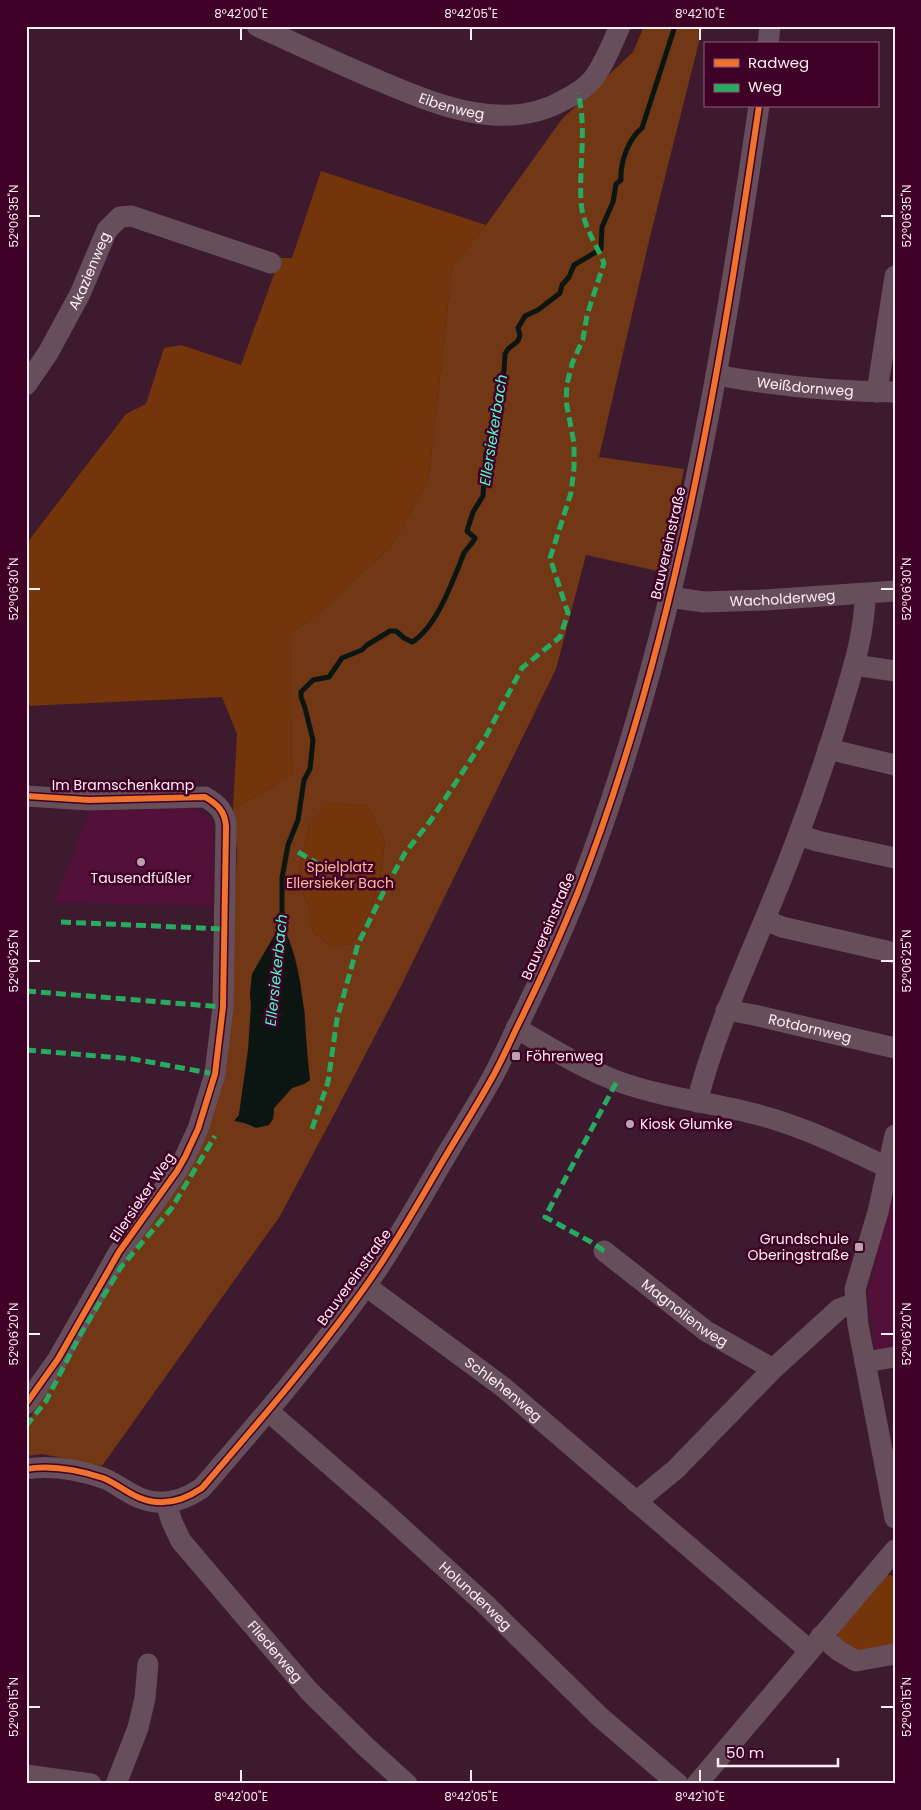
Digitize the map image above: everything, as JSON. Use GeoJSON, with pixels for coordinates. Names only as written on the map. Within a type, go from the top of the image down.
{"type":"FeatureCollection","features":[{"type":"Feature","properties":{"kind":"street","name":"Eibenweg"},"geometry":{"type":"LineString","coordinates":[[257,26],[325,58],[426,100],[462,111],[504,116],[530,114],[555,105],[578,93],[592,80],[620,26]]}},
{"type":"Feature","properties":{"kind":"street"},"geometry":{"type":"LineString","coordinates":[[768,42],[770,26]]}},
{"type":"Feature","properties":{"kind":"street","name":"Bauvereinstraße"},"geometry":{"type":"LineString","coordinates":[[26,1469],[54,1468],[104,1478],[141,1498],[166,1503],[191,1496],[202,1488],[268,1411],[366,1286],[406,1225],[492,1078],[548,963],[578,892],[640,711],[686,527],[716,375],[736,265],[759,108]]}},
{"type":"Feature","properties":{"kind":"street","name":"Akazienweg"},"geometry":{"type":"LineString","coordinates":[[26,385],[48,353],[80,294],[107,230],[120,217],[131,216],[271,263]]}},
{"type":"Feature","properties":{"kind":"street"},"geometry":{"type":"LineString","coordinates":[[886,392],[895,276]]}},
{"type":"Feature","properties":{"kind":"street","name":"Weißdornweg"},"geometry":{"type":"LineString","coordinates":[[716,375],[764,384],[815,390],[886,392]]}},
{"type":"Feature","properties":{"kind":"street","name":"Wacholderweg"},"geometry":{"type":"LineString","coordinates":[[670,597],[704,602],[895,591]]}},
{"type":"Feature","properties":{"kind":"street"},"geometry":{"type":"LineString","coordinates":[[697,1102],[711,1049],[799,835],[828,749],[854,665],[865,614],[865,594]]}},
{"type":"Feature","properties":{"kind":"street"},"geometry":{"type":"LineString","coordinates":[[854,665],[895,671]]}},
{"type":"Feature","properties":{"kind":"street"},"geometry":{"type":"LineString","coordinates":[[828,749],[895,765]]}},
{"type":"Feature","properties":{"kind":"street","name":"Im Bramschenkamp"},"geometry":{"type":"LineString","coordinates":[[26,796],[89,800],[205,797],[219,805]]}},
{"type":"Feature","properties":{"kind":"street","name":"Ellersieker Weg"},"geometry":{"type":"LineString","coordinates":[[26,1404],[58,1359],[119,1252],[177,1171],[198,1129],[215,1074],[223,1007],[226,819],[219,805]]}},
{"type":"Feature","properties":{"kind":"street"},"geometry":{"type":"LineString","coordinates":[[799,835],[817,841],[895,858]]}},
{"type":"Feature","properties":{"kind":"street"},"geometry":{"type":"LineString","coordinates":[[765,920],[782,927],[895,953]]}},
{"type":"Feature","properties":{"kind":"street","name":"Rotdornweg"},"geometry":{"type":"LineString","coordinates":[[726,1010],[895,1048]]}},
{"type":"Feature","properties":{"kind":"street"},"geometry":{"type":"LineString","coordinates":[[516,1028],[571,1060],[617,1081],[697,1102],[752,1113],[812,1133],[889,1168]]}},
{"type":"Feature","properties":{"kind":"street"},"geometry":{"type":"LineString","coordinates":[[895,1135],[878,1212],[855,1289],[855,1303],[865,1362],[895,1518]]}},
{"type":"Feature","properties":{"kind":"street","name":"Magnolienweg"},"geometry":{"type":"LineString","coordinates":[[604,1251],[706,1331],[772,1369]]}},
{"type":"Feature","properties":{"kind":"street","name":"Schlehenweg"},"geometry":{"type":"LineString","coordinates":[[366,1286],[503,1387],[636,1502],[815,1643],[839,1651],[856,1661],[895,1654]]}},
{"type":"Feature","properties":{"kind":"street"},"geometry":{"type":"LineString","coordinates":[[636,1502],[676,1469],[772,1369],[839,1309],[855,1303]]}},
{"type":"Feature","properties":{"kind":"street"},"geometry":{"type":"LineString","coordinates":[[865,1362],[895,1357]]}},
{"type":"Feature","properties":{"kind":"street","name":"Holunderweg"},"geometry":{"type":"LineString","coordinates":[[268,1411],[391,1518],[498,1616],[600,1717],[678,1784]]}},
{"type":"Feature","properties":{"kind":"street","name":"Fliederweg"},"geometry":{"type":"LineString","coordinates":[[166,1503],[172,1522],[181,1540],[309,1691],[407,1784]]}},
{"type":"Feature","properties":{"kind":"street"},"geometry":{"type":"LineString","coordinates":[[697,1784],[895,1550]]}},
{"type":"Feature","properties":{"kind":"street"},"geometry":{"type":"LineString","coordinates":[[116,1784],[138,1728],[145,1698],[148,1664]]}},
{"type":"Feature","properties":{"kind":"street"},"geometry":{"type":"LineString","coordinates":[[26,1775],[91,1784]]}},
{"type":"Feature","properties":{"kind":"shaded area"},"geometry":{"type":"Polygon","coordinates":[[[644,26],[703,26],[649,241],[599,457],[684,469],[662,572],[586,555],[556,669],[401,986],[280,1216],[102,1466],[42,1454],[26,1456],[26,1425],[131,1244],[191,1162],[232,952],[237,852],[233,809],[292,775],[290,635],[323,609],[392,545],[428,480],[452,266],[486,225],[562,119],[633,52],[644,26]],[[331,803],[310,823],[297,878],[309,907],[313,932],[332,947],[350,944],[363,929],[379,886],[385,843],[368,806],[331,803]],[[289,938],[250,993],[251,1022],[248,1054],[239,1115],[235,1120],[256,1127],[273,1119],[274,1108],[292,1088],[310,1080],[306,1053],[305,1013],[289,938]]]}},
{"type":"Feature","properties":{"kind":"shaded area","name":"Tausendfüßler"},"geometry":{"type":"Polygon","coordinates":[[[189,808],[199,811],[214,822],[212,906],[54,902],[90,811],[189,808]]]}},
{"type":"Feature","properties":{"kind":"shaded area"},"geometry":{"type":"Polygon","coordinates":[[[895,1196],[895,1351],[880,1352],[875,1349],[868,1292],[884,1225],[895,1196]]]}},
{"type":"Feature","properties":{"kind":"green space"},"geometry":{"type":"Polygon","coordinates":[[[321,171],[486,225],[452,266],[428,480],[392,545],[323,609],[290,635],[292,775],[233,809],[237,734],[222,697],[26,706],[26,544],[126,414],[146,404],[164,348],[181,345],[241,365],[280,258],[292,258],[321,171]]]}},
{"type":"Feature","properties":{"kind":"green space","name":"Spielplatz Ellersieker Bach"},"geometry":{"type":"Polygon","coordinates":[[[331,803],[368,806],[385,843],[379,886],[363,929],[350,944],[332,947],[313,932],[309,907],[297,878],[310,823],[331,803]]]}},
{"type":"Feature","properties":{"kind":"green space"},"geometry":{"type":"Polygon","coordinates":[[[883,1575],[891,1575],[895,1578],[895,1650],[859,1656],[838,1640],[838,1629],[883,1575]]]}},
{"type":"Feature","properties":{"kind":"water"},"geometry":{"type":"Polygon","coordinates":[[[283,927],[291,944],[300,982],[310,1080],[292,1088],[274,1108],[273,1119],[269,1125],[256,1128],[234,1121],[239,1115],[248,1050],[252,974],[278,929],[283,927]]]}},
{"type":"Feature","properties":{"kind":"waterway","name":"Ellersiekerbach"},"geometry":{"type":"LineString","coordinates":[[282,934],[282,878],[288,845],[298,820],[304,780],[310,769],[313,740],[301,692],[313,680],[329,677],[342,658],[362,650],[390,631],[396,631],[412,642],[421,635],[437,614],[464,553],[475,538],[467,531],[473,512],[483,496],[486,453],[496,430],[499,386],[504,371],[505,354],[518,341],[520,335],[518,328],[525,316],[538,310],[560,293],[562,285],[569,277],[574,265],[601,249],[602,227],[613,202],[616,184],[621,180],[626,152],[633,138],[642,128],[675,26]]}},
{"type":"Feature","properties":{"kind":"marked path"},"geometry":{"type":"LineString","coordinates":[[312,1129],[328,1082],[337,1019],[358,944],[386,887],[405,853],[431,820],[485,738],[522,668],[560,637],[568,613],[550,558],[571,493],[574,468],[574,443],[566,401],[567,384],[572,364],[583,339],[587,315],[604,263],[586,225],[582,209],[582,120],[578,93]]}},
{"type":"Feature","properties":{"kind":"marked path"},"geometry":{"type":"LineString","coordinates":[[298,852],[323,867]]}},
{"type":"Feature","properties":{"kind":"marked path"},"geometry":{"type":"LineString","coordinates":[[61,922],[225,929]]}},
{"type":"Feature","properties":{"kind":"marked path"},"geometry":{"type":"LineString","coordinates":[[26,991],[223,1007]]}},
{"type":"Feature","properties":{"kind":"marked path"},"geometry":{"type":"LineString","coordinates":[[26,1050],[133,1059],[215,1074]]}},
{"type":"Feature","properties":{"kind":"marked path"},"geometry":{"type":"LineString","coordinates":[[604,1251],[545,1217],[617,1081]]}},
{"type":"Feature","properties":{"kind":"marked path"},"geometry":{"type":"LineString","coordinates":[[26,1426],[46,1401],[80,1335],[121,1267],[171,1209],[215,1136]]}},
{"type":"Feature","properties":{"kind":"cycle path"},"geometry":{"type":"LineString","coordinates":[[26,1469],[55,1468],[84,1473],[108,1480],[140,1498],[156,1502],[180,1499],[202,1488],[306,1364],[365,1287],[404,1226],[492,1078],[544,971],[578,892],[612,797],[642,701],[691,505],[728,306],[759,108]]}},
{"type":"Feature","properties":{"kind":"cycle path"},"geometry":{"type":"LineString","coordinates":[[26,796],[89,800],[205,797],[220,809],[226,826],[223,1007],[215,1074],[198,1129],[177,1171],[119,1252],[58,1359],[26,1404]]}},
{"type":"Feature","properties":{"kind":"place","name":"Tausendfüßler"},"geometry":{"type":"Point","coordinates":[141,862]}},
{"type":"Feature","properties":{"kind":"place","name":"Föhrenweg"},"geometry":{"type":"Point","coordinates":[516,1056]}},
{"type":"Feature","properties":{"kind":"place","name":"Kiosk Glumke"},"geometry":{"type":"Point","coordinates":[630,1124]}},
{"type":"Feature","properties":{"kind":"place","name":"Grundschule Oberingstraße"},"geometry":{"type":"Point","coordinates":[859,1247]}}]}
